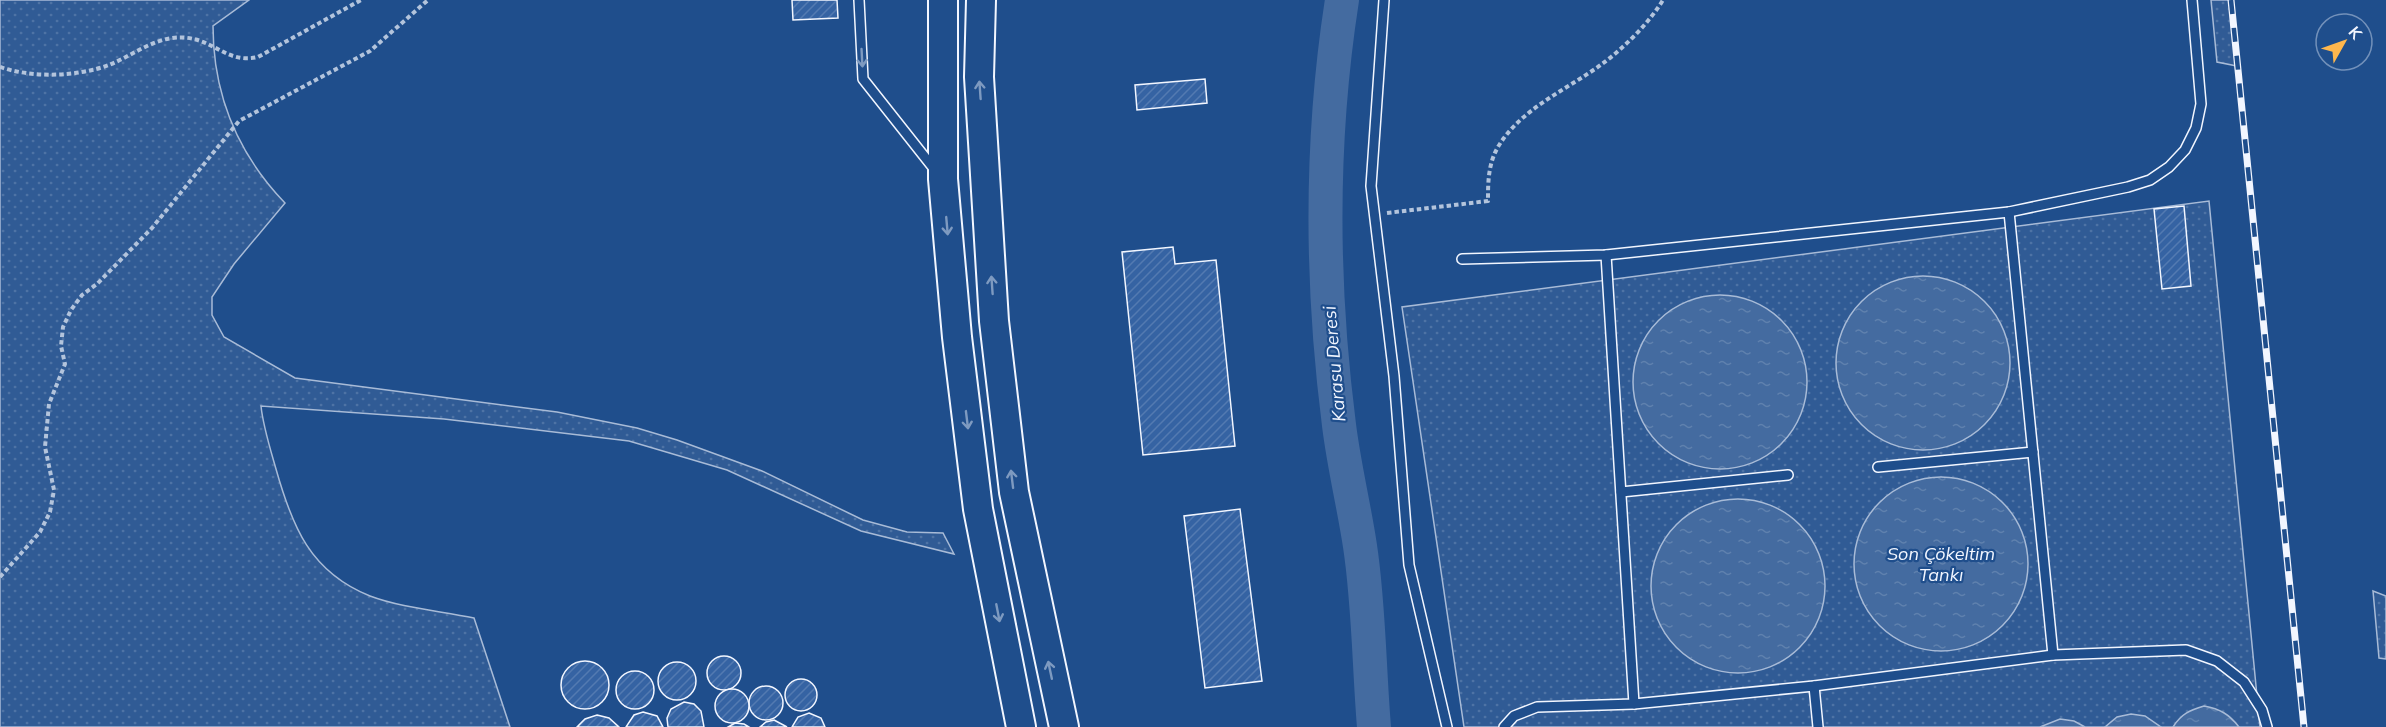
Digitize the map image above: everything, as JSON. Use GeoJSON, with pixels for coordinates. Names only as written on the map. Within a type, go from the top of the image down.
{"type":"FeatureCollection","features":[{"type":"Feature","properties":{"kind":"highway"},"geometry":{"type":"LineString","coordinates":[[944,0],[943,179],[957,337],[978,509],[1021,727]]}},
{"type":"Feature","properties":{"kind":"highway"},"geometry":{"type":"LineString","coordinates":[[981,0],[979,77],[994,321],[1014,492],[1064,727]]}},
{"type":"Feature","properties":{"kind":"lane"},"geometry":{"type":"LineString","coordinates":[[859,0],[863,79],[943,179]]}},
{"type":"Feature","properties":{"kind":"lane"},"geometry":{"type":"LineString","coordinates":[[1384,0],[1371,186],[1394,376],[1408,565],[1447,727]]}},
{"type":"Feature","properties":{"kind":"lane"},"geometry":{"type":"LineString","coordinates":[[1462,259],[1606,255],[2009,212],[2128,187],[2150,180],[2169,167],[2185,150],[2196,128],[2201,104],[2192,0]]}},
{"type":"Feature","properties":{"kind":"lane"},"geometry":{"type":"LineString","coordinates":[[2009,212],[2053,655]]}},
{"type":"Feature","properties":{"kind":"lane"},"geometry":{"type":"LineString","coordinates":[[1606,255],[1634,704]]}},
{"type":"Feature","properties":{"kind":"lane"},"geometry":{"type":"LineString","coordinates":[[1878,467],[2033,452]]}},
{"type":"Feature","properties":{"kind":"lane"},"geometry":{"type":"LineString","coordinates":[[1621,492],[1788,476]]}},
{"type":"Feature","properties":{"kind":"lane"},"geometry":{"type":"LineString","coordinates":[[1504,727],[1514,716],[1537,707],[1634,704],[1815,686],[2053,655],[2186,651],[2217,662],[2244,682],[2262,710],[2267,727]]}},
{"type":"Feature","properties":{"kind":"lane"},"geometry":{"type":"LineString","coordinates":[[1815,686],[1818,727]]}},
{"type":"Feature","properties":{"kind":"path"},"geometry":{"type":"LineString","coordinates":[[0,67],[13,71],[60,75],[107,66],[169,38],[189,37],[209,42],[236,58],[247,60],[258,57],[361,0]]}},
{"type":"Feature","properties":{"kind":"path"},"geometry":{"type":"LineString","coordinates":[[0,577],[40,532],[50,512],[54,490],[45,447],[49,404],[65,364],[62,336],[70,310],[82,295],[97,284],[152,228],[239,121],[370,51],[428,0]]}},
{"type":"Feature","properties":{"kind":"path"},"geometry":{"type":"LineString","coordinates":[[1374,214],[1488,201],[1488,174],[1497,149],[1513,127],[1605,62],[1654,14],[1662,0]]}},
{"type":"Feature","properties":{"kind":"shaded area"},"geometry":{"type":"Polygon","coordinates":[[[0,0],[249,0],[213,26],[218,76],[223,99],[241,143],[268,184],[285,203],[234,264],[212,297],[212,315],[224,337],[295,378],[557,412],[637,428],[762,471],[863,520],[907,532],[943,533],[954,554],[861,531],[727,470],[629,441],[444,419],[261,406],[282,490],[306,545],[332,574],[349,586],[370,596],[408,606],[474,618],[510,727],[0,727],[0,0]]]}},
{"type":"Feature","properties":{"kind":"shaded area"},"geometry":{"type":"Polygon","coordinates":[[[2211,0],[2229,0],[2237,66],[2217,62],[2211,0]]]}},
{"type":"Feature","properties":{"kind":"shaded area"},"geometry":{"type":"Polygon","coordinates":[[[2209,201],[2260,727],[1464,727],[1402,307],[2209,201]]]}},
{"type":"Feature","properties":{"kind":"shaded area"},"geometry":{"type":"Polygon","coordinates":[[[2373,591],[2386,596],[2386,659],[2379,658],[2373,591]]]}},
{"type":"Feature","properties":{"kind":"water"},"geometry":{"type":"Polygon","coordinates":[[[1923,276],[1940,277],[1956,282],[1972,290],[1985,301],[1996,314],[2004,330],[2009,346],[2009,380],[2004,396],[1996,412],[1985,425],[1972,436],[1956,444],[1940,449],[1923,450],[1906,449],[1890,444],[1874,436],[1861,425],[1850,412],[1842,396],[1837,380],[1836,363],[1837,346],[1842,330],[1850,314],[1861,301],[1874,290],[1890,282],[1906,277],[1923,276]]]}},
{"type":"Feature","properties":{"kind":"water"},"geometry":{"type":"Polygon","coordinates":[[[1720,295],[1737,296],[1753,301],[1769,309],[1782,320],[1793,333],[1801,349],[1806,365],[1806,399],[1801,415],[1793,431],[1782,444],[1769,455],[1753,463],[1737,468],[1720,469],[1703,468],[1687,463],[1671,455],[1658,444],[1647,431],[1639,415],[1634,399],[1633,382],[1634,365],[1639,349],[1647,333],[1658,320],[1671,309],[1687,301],[1703,296],[1720,295]]]}},
{"type":"Feature","properties":{"kind":"water","name":"Son Çökeltim Tankı"},"geometry":{"type":"Polygon","coordinates":[[[1941,477],[1958,478],[1974,483],[1990,491],[2003,502],[2014,515],[2022,531],[2027,547],[2027,581],[2022,597],[2014,613],[2003,626],[1990,637],[1974,645],[1958,650],[1941,651],[1924,650],[1908,645],[1892,637],[1879,626],[1868,613],[1860,597],[1855,581],[1854,564],[1855,547],[1860,531],[1868,515],[1879,502],[1892,491],[1908,483],[1924,478],[1941,477]]]}},
{"type":"Feature","properties":{"kind":"water"},"geometry":{"type":"Polygon","coordinates":[[[1738,499],[1755,500],[1771,505],[1787,513],[1800,524],[1811,537],[1819,553],[1824,569],[1824,603],[1819,619],[1811,635],[1800,648],[1787,659],[1771,667],[1755,672],[1738,673],[1721,672],[1705,667],[1689,659],[1676,648],[1665,635],[1657,619],[1652,603],[1651,586],[1652,569],[1657,553],[1665,537],[1676,524],[1689,513],[1705,505],[1721,500],[1738,499]]]}},
{"type":"Feature","properties":{"kind":"water"},"geometry":{"type":"Polygon","coordinates":[[[2204,706],[2224,713],[2239,727],[2173,727],[2186,713],[2204,706]]]}},
{"type":"Feature","properties":{"kind":"water"},"geometry":{"type":"Polygon","coordinates":[[[2131,714],[2145,716],[2161,727],[2105,727],[2117,717],[2131,714]]]}},
{"type":"Feature","properties":{"kind":"water"},"geometry":{"type":"Polygon","coordinates":[[[2060,719],[2074,721],[2085,727],[2040,727],[2060,719]]]}},
{"type":"Feature","properties":{"kind":"building"},"geometry":{"type":"Polygon","coordinates":[[[792,0],[837,0],[838,18],[793,20],[792,0]]]}},
{"type":"Feature","properties":{"kind":"building"},"geometry":{"type":"Polygon","coordinates":[[[1205,79],[1207,103],[1137,110],[1135,85],[1205,79]]]}},
{"type":"Feature","properties":{"kind":"building"},"geometry":{"type":"Polygon","coordinates":[[[2184,206],[2191,286],[2162,289],[2154,209],[2184,206]]]}},
{"type":"Feature","properties":{"kind":"building"},"geometry":{"type":"Polygon","coordinates":[[[1173,247],[1175,264],[1216,260],[1235,446],[1143,455],[1122,252],[1173,247]]]}},
{"type":"Feature","properties":{"kind":"building"},"geometry":{"type":"Polygon","coordinates":[[[1240,509],[1262,681],[1205,688],[1184,516],[1240,509]]]}},
{"type":"Feature","properties":{"kind":"building"},"geometry":{"type":"Polygon","coordinates":[[[724,656],[736,661],[741,673],[736,685],[724,690],[712,685],[707,673],[712,661],[724,656]]]}},
{"type":"Feature","properties":{"kind":"building"},"geometry":{"type":"Polygon","coordinates":[[[580,661],[590,661],[605,671],[609,685],[608,694],[599,705],[590,709],[580,709],[565,699],[561,690],[561,680],[571,665],[580,661]]]}},
{"type":"Feature","properties":{"kind":"building"},"geometry":{"type":"Polygon","coordinates":[[[677,662],[684,663],[690,668],[695,674],[695,688],[690,694],[684,699],[677,700],[670,699],[664,694],[659,688],[658,681],[659,674],[664,668],[670,663],[677,662]]]}},
{"type":"Feature","properties":{"kind":"building"},"geometry":{"type":"Polygon","coordinates":[[[635,671],[642,672],[648,677],[653,683],[653,697],[648,703],[642,708],[635,709],[628,708],[622,703],[617,697],[616,690],[617,683],[622,677],[628,672],[635,671]]]}},
{"type":"Feature","properties":{"kind":"building"},"geometry":{"type":"Polygon","coordinates":[[[801,679],[812,684],[817,695],[812,706],[801,711],[790,706],[785,695],[790,684],[801,679]]]}},
{"type":"Feature","properties":{"kind":"building"},"geometry":{"type":"Polygon","coordinates":[[[766,686],[778,691],[783,703],[778,715],[766,720],[754,715],[749,703],[754,691],[766,686]]]}},
{"type":"Feature","properties":{"kind":"building"},"geometry":{"type":"Polygon","coordinates":[[[732,689],[744,694],[749,706],[744,718],[732,723],[720,718],[715,706],[720,694],[732,689]]]}},
{"type":"Feature","properties":{"kind":"building"},"geometry":{"type":"Polygon","coordinates":[[[684,702],[694,704],[701,711],[704,727],[668,727],[667,718],[671,709],[684,702]]]}},
{"type":"Feature","properties":{"kind":"building"},"geometry":{"type":"Polygon","coordinates":[[[643,712],[657,716],[663,727],[626,727],[634,715],[643,712]]]}},
{"type":"Feature","properties":{"kind":"building"},"geometry":{"type":"Polygon","coordinates":[[[809,713],[821,718],[825,727],[792,727],[798,717],[809,713]]]}},
{"type":"Feature","properties":{"kind":"building"},"geometry":{"type":"Polygon","coordinates":[[[597,715],[609,718],[619,727],[577,727],[585,719],[597,715]]]}},
{"type":"Feature","properties":{"kind":"building"},"geometry":{"type":"Polygon","coordinates":[[[774,720],[787,727],[760,727],[766,722],[774,720]]]}},
{"type":"Feature","properties":{"kind":"building"},"geometry":{"type":"Polygon","coordinates":[[[735,723],[744,724],[749,727],[728,727],[735,723]]]}},
{"type":"Feature","properties":{"kind":"waterway","name":"Karasu Deresi"},"geometry":{"type":"LineString","coordinates":[[1342,0],[1330,106],[1326,266],[1339,425],[1363,568],[1374,727]]}},
{"type":"Feature","properties":{"kind":"railway"},"geometry":{"type":"LineString","coordinates":[[2231,0],[2304,727]]}}]}
